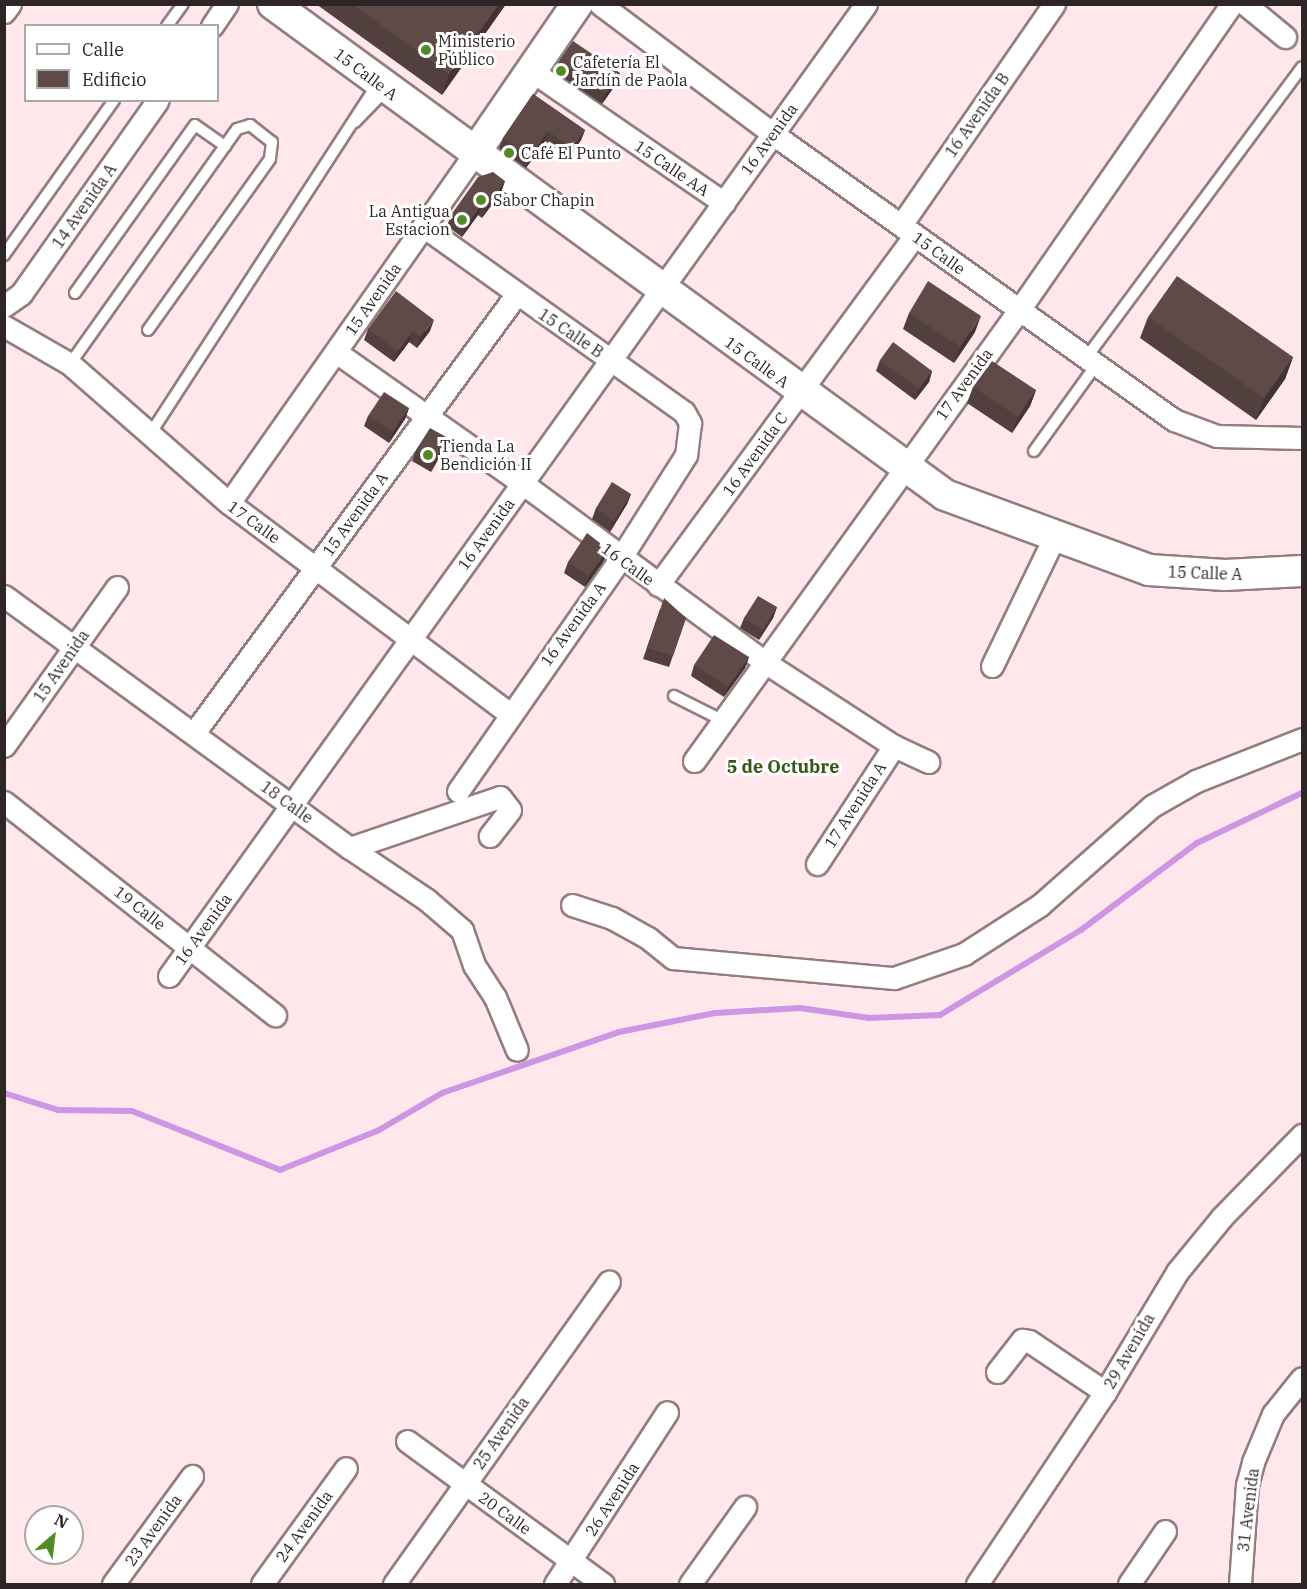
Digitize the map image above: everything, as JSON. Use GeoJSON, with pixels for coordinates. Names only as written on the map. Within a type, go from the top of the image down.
{"type":"FeatureCollection","features":[{"type":"Feature","properties":{"kind":"street"},"geometry":{"type":"LineString","coordinates":[[4,12],[10,4]]}},
{"type":"Feature","properties":{"kind":"street"},"geometry":{"type":"LineString","coordinates":[[213,24],[227,4]]}},
{"type":"Feature","properties":{"kind":"street","name":"15 Avenida"},"geometry":{"type":"LineString","coordinates":[[228,503],[336,352],[577,4]]}},
{"type":"Feature","properties":{"kind":"street","name":"15 Calle"},"geometry":{"type":"LineString","coordinates":[[600,4],[773,134],[1174,420],[1195,431],[1217,436],[1302,438]]}},
{"type":"Feature","properties":{"kind":"street","name":"16 Avenida"},"geometry":{"type":"LineString","coordinates":[[169,975],[866,4]]}},
{"type":"Feature","properties":{"kind":"street","name":"16 Avenida B"},"geometry":{"type":"LineString","coordinates":[[908,230],[1054,4]]}},
{"type":"Feature","properties":{"kind":"street","name":"17 Avenida"},"geometry":{"type":"LineString","coordinates":[[694,760],[902,468],[1019,310],[1232,4]]}},
{"type":"Feature","properties":{"kind":"street"},"geometry":{"type":"LineString","coordinates":[[1245,4],[1285,37]]}},
{"type":"Feature","properties":{"kind":"street","name":"15 Calle A"},"geometry":{"type":"LineString","coordinates":[[287,9],[382,86],[474,154],[902,468],[945,495],[1054,538],[1149,570],[1225,575],[1302,571]]}},
{"type":"Feature","properties":{"kind":"street","name":"15 Calle AA"},"geometry":{"type":"LineString","coordinates":[[532,71],[724,203]]}},
{"type":"Feature","properties":{"kind":"street","name":"14 Avenida A"},"geometry":{"type":"LineString","coordinates":[[4,306],[21,294],[157,102]]}},
{"type":"Feature","properties":{"kind":"street","name":"15 Calle B"},"geometry":{"type":"LineString","coordinates":[[423,226],[516,295],[684,412],[690,423],[686,455]]}},
{"type":"Feature","properties":{"kind":"street","name":"16 Avenida C"},"geometry":{"type":"LineString","coordinates":[[658,585],[799,393],[908,230]]}},
{"type":"Feature","properties":{"kind":"street","name":"15 Avenida A"},"geometry":{"type":"LineString","coordinates":[[194,734],[516,295]]}},
{"type":"Feature","properties":{"kind":"street","name":"17 Calle"},"geometry":{"type":"LineString","coordinates":[[4,326],[70,364],[228,503],[412,638],[509,713]]}},
{"type":"Feature","properties":{"kind":"street","name":"16 Calle"},"geometry":{"type":"LineString","coordinates":[[336,352],[522,483],[620,559],[763,661],[894,746],[930,762]]}},
{"type":"Feature","properties":{"kind":"street","name":"16 Avenida A"},"geometry":{"type":"LineString","coordinates":[[458,791],[509,713],[620,559],[686,455]]}},
{"type":"Feature","properties":{"kind":"street"},"geometry":{"type":"LineString","coordinates":[[992,666],[1054,538]]}},
{"type":"Feature","properties":{"kind":"street","name":"15 Avenida"},"geometry":{"type":"LineString","coordinates":[[4,746],[117,587]]}},
{"type":"Feature","properties":{"kind":"street","name":"18 Calle"},"geometry":{"type":"LineString","coordinates":[[4,596],[350,848],[428,900],[462,930],[474,965],[495,997],[517,1050]]}},
{"type":"Feature","properties":{"kind":"street"},"geometry":{"type":"LineString","coordinates":[[572,905],[612,918],[648,938],[673,958],[894,978],[964,954],[1040,905],[1152,806],[1196,780],[1302,739]]}},
{"type":"Feature","properties":{"kind":"street","name":"17 Avenida A"},"geometry":{"type":"LineString","coordinates":[[817,864],[894,746]]}},
{"type":"Feature","properties":{"kind":"street"},"geometry":{"type":"LineString","coordinates":[[350,848],[500,796],[510,810],[490,836]]}},
{"type":"Feature","properties":{"kind":"street","name":"19 Calle"},"geometry":{"type":"LineString","coordinates":[[4,802],[275,1015]]}},
{"type":"Feature","properties":{"kind":"street","name":"29 Avenida"},"geometry":{"type":"LineString","coordinates":[[977,1584],[1105,1392],[1141,1327],[1177,1272],[1222,1217],[1302,1135]]}},
{"type":"Feature","properties":{"kind":"street","name":"25 Avenida"},"geometry":{"type":"LineString","coordinates":[[394,1584],[609,1282]]}},
{"type":"Feature","properties":{"kind":"street"},"geometry":{"type":"LineString","coordinates":[[997,1372],[1022,1340],[1029,1341],[1105,1392]]}},
{"type":"Feature","properties":{"kind":"street","name":"31 Avenida"},"geometry":{"type":"LineString","coordinates":[[1240,1584],[1247,1485],[1253,1462],[1273,1414],[1302,1378]]}},
{"type":"Feature","properties":{"kind":"street","name":"26 Avenida"},"geometry":{"type":"LineString","coordinates":[[555,1584],[667,1412]]}},
{"type":"Feature","properties":{"kind":"street","name":"20 Calle"},"geometry":{"type":"LineString","coordinates":[[407,1441],[603,1584]]}},
{"type":"Feature","properties":{"kind":"street","name":"24 Avenida"},"geometry":{"type":"LineString","coordinates":[[262,1584],[346,1468]]}},
{"type":"Feature","properties":{"kind":"street","name":"23 Avenida"},"geometry":{"type":"LineString","coordinates":[[113,1584],[192,1476]]}},
{"type":"Feature","properties":{"kind":"street"},"geometry":{"type":"LineString","coordinates":[[690,1584],[746,1507]]}},
{"type":"Feature","properties":{"kind":"street"},"geometry":{"type":"LineString","coordinates":[[1129,1584],[1165,1531]]}},
{"type":"Feature","properties":{"kind":"lane"},"geometry":{"type":"LineString","coordinates":[[168,24],[183,4]]}},
{"type":"Feature","properties":{"kind":"lane"},"geometry":{"type":"LineString","coordinates":[[1034,452],[1091,361],[1302,67]]}},
{"type":"Feature","properties":{"kind":"lane"},"geometry":{"type":"LineString","coordinates":[[156,425],[352,124],[382,86]]}},
{"type":"Feature","properties":{"kind":"lane"},"geometry":{"type":"LineString","coordinates":[[4,255],[113,102]]}},
{"type":"Feature","properties":{"kind":"lane"},"geometry":{"type":"LineString","coordinates":[[70,364],[225,146],[242,124],[250,125],[272,142],[274,149],[148,330]]}},
{"type":"Feature","properties":{"kind":"lane"},"geometry":{"type":"LineString","coordinates":[[75,293],[195,125],[225,146]]}},
{"type":"Feature","properties":{"kind":"lane"},"geometry":{"type":"LineString","coordinates":[[674,696],[722,720]]}},
{"type":"Feature","properties":{"kind":"building"},"geometry":{"type":"Polygon","coordinates":[[[352,4],[499,4],[449,74],[352,4]]]}},
{"type":"Feature","properties":{"kind":"building"},"geometry":{"type":"Polygon","coordinates":[[[573,41],[620,73],[606,93],[559,61],[573,41]]]}},
{"type":"Feature","properties":{"kind":"building"},"geometry":{"type":"Polygon","coordinates":[[[533,94],[585,130],[572,148],[548,131],[530,158],[503,138],[533,94]]]}},
{"type":"Feature","properties":{"kind":"building"},"geometry":{"type":"Polygon","coordinates":[[[493,172],[505,181],[486,208],[482,204],[466,226],[451,215],[478,177],[493,172]]]}},
{"type":"Feature","properties":{"kind":"building"},"geometry":{"type":"Polygon","coordinates":[[[1177,276],[1293,357],[1264,398],[1148,317],[1177,276]]]}},
{"type":"Feature","properties":{"kind":"building"},"geometry":{"type":"Polygon","coordinates":[[[928,281],[981,316],[960,347],[909,313],[928,281]]]}},
{"type":"Feature","properties":{"kind":"building"},"geometry":{"type":"Polygon","coordinates":[[[396,291],[434,320],[420,337],[413,331],[398,351],[368,329],[396,291]]]}},
{"type":"Feature","properties":{"kind":"building"},"geometry":{"type":"Polygon","coordinates":[[[893,342],[932,371],[919,389],[880,360],[893,342]]]}},
{"type":"Feature","properties":{"kind":"building"},"geometry":{"type":"Polygon","coordinates":[[[992,361],[1036,390],[1018,417],[973,387],[992,361]]]}},
{"type":"Feature","properties":{"kind":"building"},"geometry":{"type":"Polygon","coordinates":[[[384,392],[409,408],[393,432],[368,416],[384,392]]]}},
{"type":"Feature","properties":{"kind":"building"},"geometry":{"type":"Polygon","coordinates":[[[430,428],[448,438],[435,461],[416,450],[430,428]]]}},
{"type":"Feature","properties":{"kind":"building"},"geometry":{"type":"Polygon","coordinates":[[[612,482],[631,494],[614,521],[596,508],[612,482]]]}},
{"type":"Feature","properties":{"kind":"building"},"geometry":{"type":"Polygon","coordinates":[[[587,533],[607,551],[589,576],[568,562],[587,533]]]}},
{"type":"Feature","properties":{"kind":"building"},"geometry":{"type":"Polygon","coordinates":[[[758,596],[777,607],[763,630],[744,618],[758,596]]]}},
{"type":"Feature","properties":{"kind":"building"},"geometry":{"type":"Polygon","coordinates":[[[664,598],[686,618],[673,656],[647,648],[664,598]]]}},
{"type":"Feature","properties":{"kind":"building"},"geometry":{"type":"Polygon","coordinates":[[[714,635],[749,657],[728,687],[694,665],[714,635]]]}},
{"type":"Feature","properties":{"kind":"waterway"},"geometry":{"type":"LineString","coordinates":[[4,1093],[58,1110],[132,1111],[280,1170],[379,1130],[442,1093],[619,1032],[715,1013],[800,1008],[869,1018],[940,1015],[1081,930],[1197,843],[1302,793]]}},
{"type":"Feature","properties":{"kind":"place","name":"Ministerio Público"},"geometry":{"type":"Point","coordinates":[426,50]}},
{"type":"Feature","properties":{"kind":"place","name":"Cafetería El Jardín de Paola"},"geometry":{"type":"Point","coordinates":[561,71]}},
{"type":"Feature","properties":{"kind":"place","name":"Café El Punto"},"geometry":{"type":"Point","coordinates":[509,153]}},
{"type":"Feature","properties":{"kind":"place","name":"Sabor Chapin"},"geometry":{"type":"Point","coordinates":[481,200]}},
{"type":"Feature","properties":{"kind":"place","name":"La Antigua Estacion"},"geometry":{"type":"Point","coordinates":[462,220]}},
{"type":"Feature","properties":{"kind":"place","name":"Tienda La Bendición II"},"geometry":{"type":"Point","coordinates":[428,455]}},
{"type":"Feature","properties":{"kind":"district","name":"5 de Octubre"},"geometry":{"type":"Point","coordinates":[783,767]}}]}
